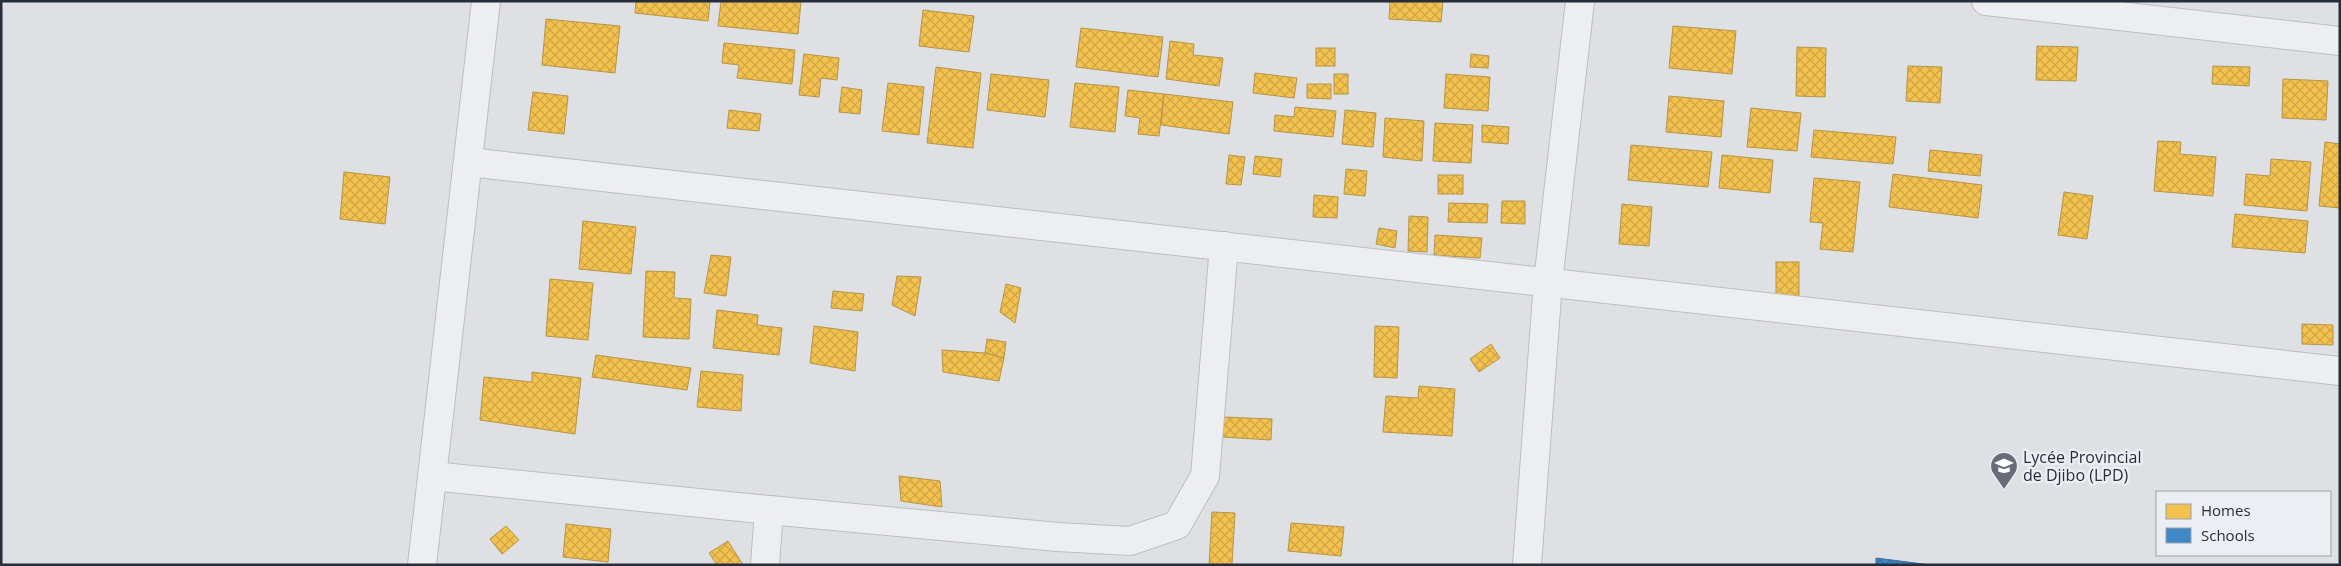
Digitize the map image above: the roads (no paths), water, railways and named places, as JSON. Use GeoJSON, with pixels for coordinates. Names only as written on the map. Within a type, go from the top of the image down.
{"type":"FeatureCollection","features":[{"type":"Feature","properties":{"kind":"street"},"geometry":{"type":"LineString","coordinates":[[422,565],[486,1]]}},
{"type":"Feature","properties":{"kind":"street"},"geometry":{"type":"LineString","coordinates":[[1527,565],[1548,282],[1580,1]]}},
{"type":"Feature","properties":{"kind":"street"},"geometry":{"type":"LineString","coordinates":[[1986,1],[2026,3],[2340,41]]}},
{"type":"Feature","properties":{"kind":"street"},"geometry":{"type":"LineString","coordinates":[[468,162],[2340,370]]}},
{"type":"Feature","properties":{"kind":"street"},"geometry":{"type":"LineString","coordinates":[[432,476],[1058,537],[1130,541],[1177,525],[1205,476],[1224,246]]}},
{"type":"Feature","properties":{"kind":"street"},"geometry":{"type":"LineString","coordinates":[[765,565],[769,510]]}},
{"type":"Feature","properties":{"kind":"place","name":"Lycée Provincial de Djibo (LPD)"},"geometry":{"type":"Point","coordinates":[2004,490]}}]}
